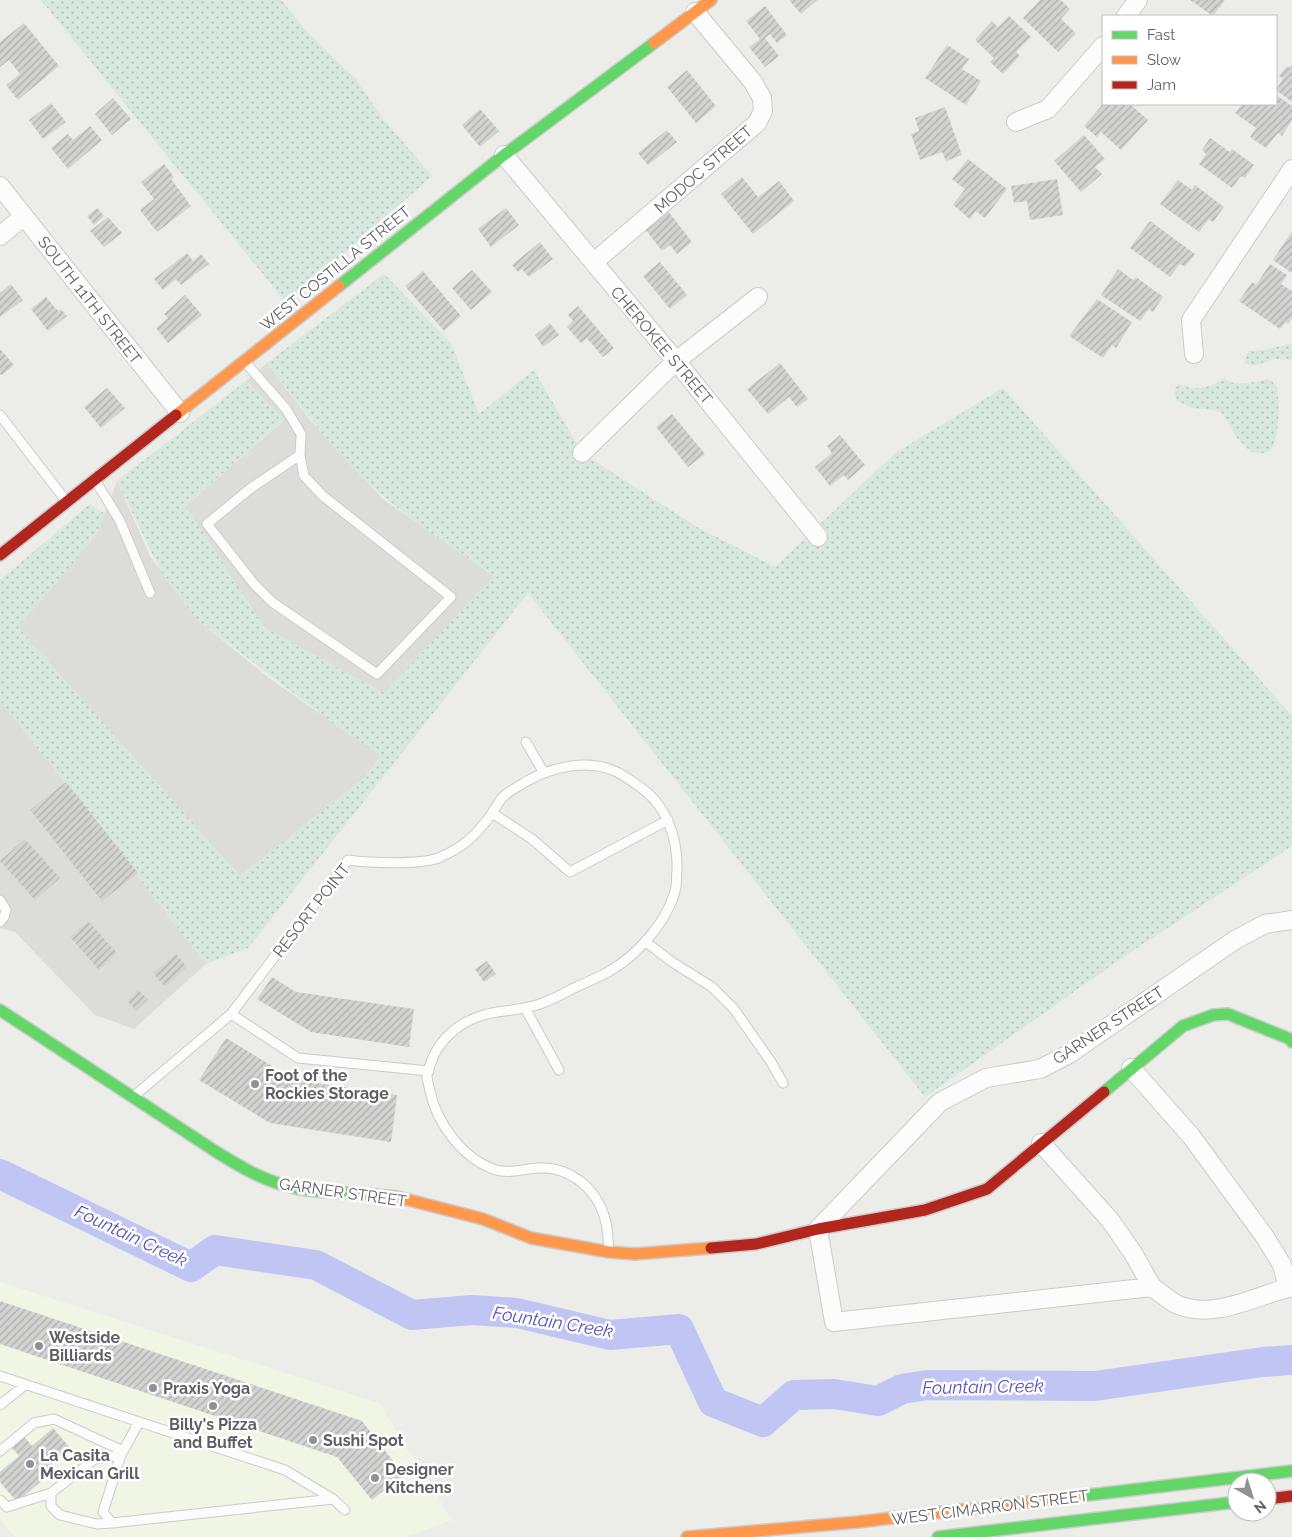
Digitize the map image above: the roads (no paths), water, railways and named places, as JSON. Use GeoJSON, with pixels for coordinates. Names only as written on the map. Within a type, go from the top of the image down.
{"type":"FeatureCollection","features":[{"type":"Feature","properties":{"kind":"main road"},"geometry":{"type":"LineString","coordinates":[[695,12],[711,0]]}},
{"type":"Feature","properties":{"kind":"main road","name":"WEST COSTILLA STREET"},"geometry":{"type":"LineString","coordinates":[[0,555],[180,414],[504,154],[695,12]]}},
{"type":"Feature","properties":{"kind":"main road","name":"GARNER STREET"},"geometry":{"type":"LineString","coordinates":[[0,1010],[132,1098],[249,1172],[277,1184],[293,1188],[397,1198],[484,1220],[531,1238],[609,1252],[635,1254],[756,1244],[818,1229]]}},
{"type":"Feature","properties":{"kind":"main road"},"geometry":{"type":"LineString","coordinates":[[818,1229],[925,1210],[987,1189],[1182,1026],[1213,1015],[1228,1014],[1290,1039],[1292,1042]]}},
{"type":"Feature","properties":{"kind":"main road","name":"WEST CIMARRON STREET"},"geometry":{"type":"LineString","coordinates":[[687,1537],[858,1522],[1292,1472]]}},
{"type":"Feature","properties":{"kind":"main road"},"geometry":{"type":"LineString","coordinates":[[1277,1498],[1292,1496]]}},
{"type":"Feature","properties":{"kind":"main road","name":"WEST CIMARRON STREET"},"geometry":{"type":"LineString","coordinates":[[938,1537],[1227,1503]]}},
{"type":"Feature","properties":{"kind":"street"},"geometry":{"type":"LineString","coordinates":[[1127,15],[1138,0]]}},
{"type":"Feature","properties":{"kind":"street","name":"MODOC STREET"},"geometry":{"type":"LineString","coordinates":[[594,262],[757,123],[763,111],[762,98],[753,82],[695,12]]}},
{"type":"Feature","properties":{"kind":"street"},"geometry":{"type":"LineString","coordinates":[[1016,122],[1048,109],[1102,47]]}},
{"type":"Feature","properties":{"kind":"street","name":"CHEROKEE STREET"},"geometry":{"type":"LineString","coordinates":[[504,154],[676,361],[818,537]]}},
{"type":"Feature","properties":{"kind":"street"},"geometry":{"type":"LineString","coordinates":[[1194,354],[1191,320],[1292,170]]}},
{"type":"Feature","properties":{"kind":"street","name":"SOUTH 11TH STREET"},"geometry":{"type":"LineString","coordinates":[[0,186],[180,414]]}},
{"type":"Feature","properties":{"kind":"street"},"geometry":{"type":"LineString","coordinates":[[0,236],[24,216]]}},
{"type":"Feature","properties":{"kind":"street"},"geometry":{"type":"LineString","coordinates":[[582,453],[676,361],[758,297]]}},
{"type":"Feature","properties":{"kind":"street","name":"GARNER STREET"},"geometry":{"type":"LineString","coordinates":[[818,1229],[940,1102],[986,1078],[1040,1068],[1069,1054],[1235,940],[1265,924],[1292,920]]}},
{"type":"Feature","properties":{"kind":"street"},"geometry":{"type":"LineString","coordinates":[[1041,1143],[1110,1220],[1133,1253],[1152,1287],[1178,1304],[1202,1310],[1228,1307],[1290,1287],[1282,1265],[1265,1237],[1191,1136],[1131,1068]]}},
{"type":"Feature","properties":{"kind":"street"},"geometry":{"type":"LineString","coordinates":[[818,1229],[834,1322],[1152,1287]]}},
{"type":"Feature","properties":{"kind":"lane"},"geometry":{"type":"LineString","coordinates":[[245,362],[286,409],[301,434],[300,455],[304,476],[323,496],[451,597],[376,674],[272,602],[254,584],[207,524],[251,488],[300,455]]}},
{"type":"Feature","properties":{"kind":"lane"},"geometry":{"type":"LineString","coordinates":[[0,415],[67,502]]}},
{"type":"Feature","properties":{"kind":"lane"},"geometry":{"type":"LineString","coordinates":[[95,480],[120,520],[150,592]]}},
{"type":"Feature","properties":{"kind":"lane"},"geometry":{"type":"LineString","coordinates":[[526,742],[544,773]]}},
{"type":"Feature","properties":{"kind":"lane","name":"RESORT POINT"},"geometry":{"type":"LineString","coordinates":[[132,1098],[231,1014],[348,860],[394,863],[435,859],[460,848],[473,838],[503,798],[515,788],[544,773],[576,765],[599,767],[616,772],[647,791],[660,806],[668,820],[674,840],[677,859],[676,887],[655,931],[640,948],[610,971],[540,1004],[488,1014],[468,1021],[449,1034],[434,1056],[427,1075],[433,1106],[444,1126],[471,1157],[497,1171],[510,1172],[539,1168],[556,1169],[579,1180],[598,1200],[607,1224],[609,1252]]}},
{"type":"Feature","properties":{"kind":"lane"},"geometry":{"type":"LineString","coordinates":[[492,813],[532,839],[570,872],[668,820]]}},
{"type":"Feature","properties":{"kind":"lane"},"geometry":{"type":"LineString","coordinates":[[0,900],[6,910],[0,922]]}},
{"type":"Feature","properties":{"kind":"lane"},"geometry":{"type":"LineString","coordinates":[[646,942],[672,962],[712,987],[734,1010],[771,1062],[783,1083]]}},
{"type":"Feature","properties":{"kind":"lane"},"geometry":{"type":"LineString","coordinates":[[525,1008],[559,1070]]}},
{"type":"Feature","properties":{"kind":"lane"},"geometry":{"type":"LineString","coordinates":[[231,1014],[298,1058],[429,1071]]}},
{"type":"Feature","properties":{"kind":"lane"},"geometry":{"type":"LineString","coordinates":[[0,1376],[284,1470],[333,1499],[345,1510]]}},
{"type":"Feature","properties":{"kind":"lane"},"geometry":{"type":"LineString","coordinates":[[0,1405],[25,1385]]}},
{"type":"Feature","properties":{"kind":"lane"},"geometry":{"type":"LineString","coordinates":[[0,1451],[34,1423],[54,1419],[122,1453]]}},
{"type":"Feature","properties":{"kind":"lane"},"geometry":{"type":"LineString","coordinates":[[112,1523],[103,1512],[122,1453],[139,1422]]}},
{"type":"Feature","properties":{"kind":"lane"},"geometry":{"type":"LineString","coordinates":[[0,1500],[6,1507],[51,1493],[95,1459],[122,1453]]}},
{"type":"Feature","properties":{"kind":"lane"},"geometry":{"type":"LineString","coordinates":[[51,1493],[51,1506],[60,1515],[97,1524],[333,1499]]}},
{"type":"Feature","properties":{"kind":"waterway","name":"Fountain Creek"},"geometry":{"type":"LineString","coordinates":[[0,1174],[191,1267],[215,1250],[316,1265],[412,1315],[472,1310],[517,1313],[610,1335],[679,1329],[713,1402],[763,1422],[794,1395],[834,1394],[878,1401],[902,1389],[927,1385],[1095,1386],[1263,1362],[1292,1360]]}},
{"type":"Feature","properties":{"kind":"place","name":"Foot of the Rockies Storage"},"geometry":{"type":"Point","coordinates":[255,1084]}},
{"type":"Feature","properties":{"kind":"place","name":"Westside Billiards"},"geometry":{"type":"Point","coordinates":[39,1346]}},
{"type":"Feature","properties":{"kind":"place","name":"Praxis Yoga"},"geometry":{"type":"Point","coordinates":[153,1388]}},
{"type":"Feature","properties":{"kind":"place","name":"Billy's Pizza and Buffet"},"geometry":{"type":"Point","coordinates":[213,1406]}},
{"type":"Feature","properties":{"kind":"place","name":"Sushi Spot"},"geometry":{"type":"Point","coordinates":[313,1440]}},
{"type":"Feature","properties":{"kind":"place","name":"La Casita Mexican Grill"},"geometry":{"type":"Point","coordinates":[30,1464]}},
{"type":"Feature","properties":{"kind":"place","name":"Designer Kitchens"},"geometry":{"type":"Point","coordinates":[375,1478]}}]}
